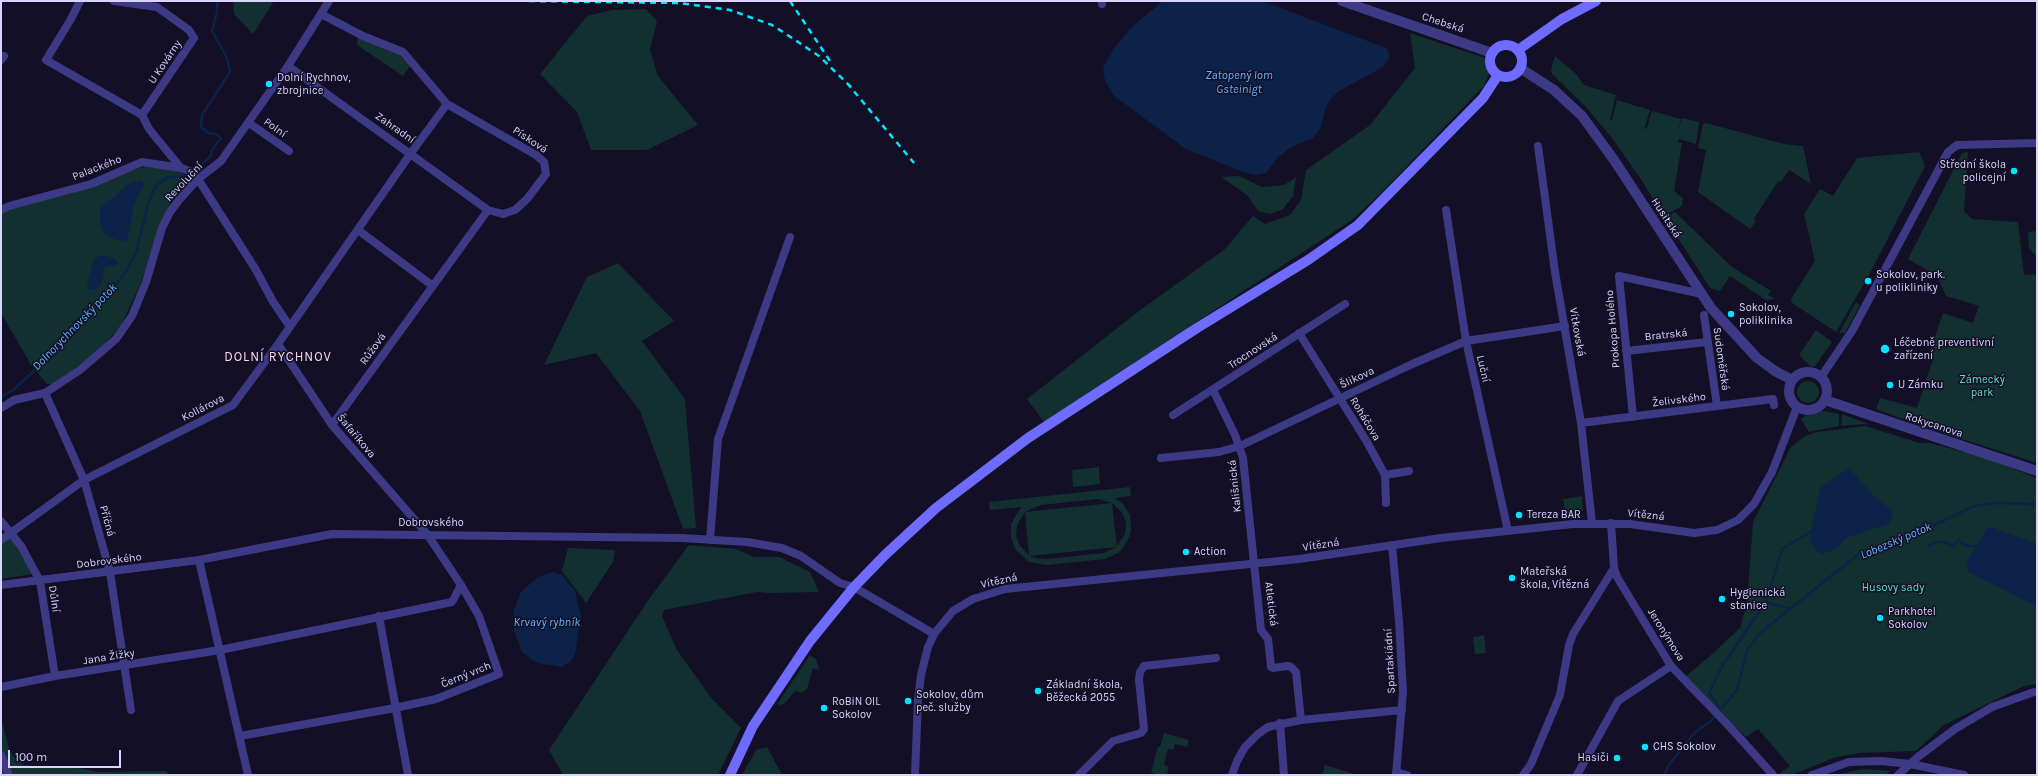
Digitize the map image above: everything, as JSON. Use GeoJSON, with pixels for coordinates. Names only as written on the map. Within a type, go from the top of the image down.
{"type":"FeatureCollection","features":[{"type":"Feature","properties":{"kind":"main road"},"geometry":{"type":"LineString","coordinates":[[1518,50],[1562,18],[1596,1]]}},
{"type":"Feature","properties":{"kind":"main road"},"geometry":{"type":"LineString","coordinates":[[1502,45],[1510,46],[1518,50],[1521,57],[1520,68],[1510,76],[1498,75],[1490,66],[1492,53],[1502,45]]}},
{"type":"Feature","properties":{"kind":"main road"},"geometry":{"type":"LineString","coordinates":[[730,775],[753,726],[810,641],[854,587],[884,555],[936,508],[1028,438],[1197,328],[1308,260],[1358,225],[1483,98],[1498,75]]}},
{"type":"Feature","properties":{"kind":"street"},"geometry":{"type":"LineString","coordinates":[[80,1],[46,60],[142,115],[150,129],[181,168]]}},
{"type":"Feature","properties":{"kind":"street","name":"U Kovárny"},"geometry":{"type":"LineString","coordinates":[[114,1],[157,7],[189,30],[194,38],[142,115]]}},
{"type":"Feature","properties":{"kind":"street","name":"Revoluční"},"geometry":{"type":"LineString","coordinates":[[1,408],[14,400],[45,393],[80,370],[116,339],[127,325],[146,282],[162,228],[178,200],[194,175],[221,161],[288,66],[329,1]]}},
{"type":"Feature","properties":{"kind":"street","name":"Chebská"},"geometry":{"type":"LineString","coordinates":[[1342,1],[1492,53]]}},
{"type":"Feature","properties":{"kind":"street","name":"Písková"},"geometry":{"type":"LineString","coordinates":[[321,14],[363,36],[403,52],[447,104],[536,155],[544,162],[546,174],[527,199],[515,210],[503,214],[488,210]]}},
{"type":"Feature","properties":{"kind":"street","name":"Zahradní"},"geometry":{"type":"LineString","coordinates":[[288,66],[411,153],[488,210]]}},
{"type":"Feature","properties":{"kind":"street","name":"Husitská"},"geometry":{"type":"LineString","coordinates":[[1520,68],[1554,90],[1590,126],[1719,318],[1757,358],[1775,371],[1792,380]]}},
{"type":"Feature","properties":{"kind":"street"},"geometry":{"type":"LineString","coordinates":[[411,153],[447,104]]}},
{"type":"Feature","properties":{"kind":"street","name":"Polní"},"geometry":{"type":"LineString","coordinates":[[249,123],[289,151]]}},
{"type":"Feature","properties":{"kind":"street"},"geometry":{"type":"LineString","coordinates":[[1821,377],[1852,331],[1948,152],[1957,145],[2037,143]]}},
{"type":"Feature","properties":{"kind":"street","name":"Vítkovská"},"geometry":{"type":"LineString","coordinates":[[1538,146],[1555,272],[1581,423],[1592,523]]}},
{"type":"Feature","properties":{"kind":"street","name":"Kollárova"},"geometry":{"type":"LineString","coordinates":[[1,540],[11,531],[84,480],[233,406],[411,153]]}},
{"type":"Feature","properties":{"kind":"street","name":"Palackého"},"geometry":{"type":"LineString","coordinates":[[1,210],[9,206],[91,184],[142,162],[181,168],[194,175]]}},
{"type":"Feature","properties":{"kind":"street"},"geometry":{"type":"LineString","coordinates":[[194,175],[256,270],[272,300],[290,327]]}},
{"type":"Feature","properties":{"kind":"street","name":"Růžová"},"geometry":{"type":"LineString","coordinates":[[332,425],[488,210]]}},
{"type":"Feature","properties":{"kind":"street","name":"Luční"},"geometry":{"type":"LineString","coordinates":[[1446,210],[1466,341],[1508,531]]}},
{"type":"Feature","properties":{"kind":"street"},"geometry":{"type":"LineString","coordinates":[[358,230],[433,286]]}},
{"type":"Feature","properties":{"kind":"street"},"geometry":{"type":"LineString","coordinates":[[710,540],[718,439],[790,237]]}},
{"type":"Feature","properties":{"kind":"street","name":"Prokopa Holého"},"geometry":{"type":"LineString","coordinates":[[1633,417],[1619,276],[1702,294]]}},
{"type":"Feature","properties":{"kind":"street","name":"Trocnovská"},"geometry":{"type":"LineString","coordinates":[[1173,415],[1345,304]]}},
{"type":"Feature","properties":{"kind":"street","name":"Sudoměřská"},"geometry":{"type":"LineString","coordinates":[[1704,315],[1717,406]]}},
{"type":"Feature","properties":{"kind":"street","name":"Šlikova"},"geometry":{"type":"LineString","coordinates":[[1161,458],[1219,452],[1240,446],[1340,398],[1466,341],[1565,326]]}},
{"type":"Feature","properties":{"kind":"street","name":"Roháčova"},"geometry":{"type":"LineString","coordinates":[[1299,333],[1340,398],[1385,475],[1386,503]]}},
{"type":"Feature","properties":{"kind":"street","name":"Bratrská"},"geometry":{"type":"LineString","coordinates":[[1626,351],[1707,342]]}},
{"type":"Feature","properties":{"kind":"street","name":"Šafaříkova"},"geometry":{"type":"LineString","coordinates":[[278,344],[332,425],[427,534]]}},
{"type":"Feature","properties":{"kind":"street"},"geometry":{"type":"LineString","coordinates":[[1807,372],[1821,377],[1827,388],[1825,400],[1820,406],[1811,410],[1797,407],[1792,403],[1789,394],[1789,385],[1792,380],[1799,374],[1807,372]]}},
{"type":"Feature","properties":{"kind":"street","name":"Kališnická"},"geometry":{"type":"LineString","coordinates":[[1213,390],[1240,446],[1243,458],[1251,546],[1255,562]]}},
{"type":"Feature","properties":{"kind":"street","name":"Příčná"},"geometry":{"type":"LineString","coordinates":[[45,393],[84,480],[110,572],[131,710]]}},
{"type":"Feature","properties":{"kind":"street","name":"Želivského"},"geometry":{"type":"LineString","coordinates":[[1581,423],[1773,399],[1774,405]]}},
{"type":"Feature","properties":{"kind":"street","name":"Rokycanova"},"geometry":{"type":"LineString","coordinates":[[1825,400],[2037,471]]}},
{"type":"Feature","properties":{"kind":"street","name":"Vítězná"},"geometry":{"type":"LineString","coordinates":[[915,775],[916,725],[924,659],[934,634],[942,622],[960,605],[983,595],[1005,589],[1255,562],[1299,559],[1392,545],[1508,531],[1592,523],[1652,526],[1694,533],[1710,532],[1731,525],[1749,510],[1766,483],[1797,407]]}},
{"type":"Feature","properties":{"kind":"street"},"geometry":{"type":"LineString","coordinates":[[1385,475],[1409,471]]}},
{"type":"Feature","properties":{"kind":"street"},"geometry":{"type":"LineString","coordinates":[[1,521],[11,531]]}},
{"type":"Feature","properties":{"kind":"street","name":"Jeronýmova"},"geometry":{"type":"LineString","coordinates":[[1611,523],[1614,568],[1621,583],[1671,666],[1730,726],[1773,775]]}},
{"type":"Feature","properties":{"kind":"street","name":"Důlní"},"geometry":{"type":"LineString","coordinates":[[11,531],[40,581],[55,676]]}},
{"type":"Feature","properties":{"kind":"street","name":"Dobrovského"},"geometry":{"type":"LineString","coordinates":[[1,586],[199,560],[332,534],[427,534],[710,540],[747,542],[782,548],[800,556],[840,583],[854,587],[934,634]]}},
{"type":"Feature","properties":{"kind":"street","name":"Černý vrch"},"geometry":{"type":"LineString","coordinates":[[240,736],[436,699],[499,674],[479,616],[461,585],[427,534]]}},
{"type":"Feature","properties":{"kind":"street","name":"Spartakiádní"},"geometry":{"type":"LineString","coordinates":[[1392,545],[1400,621],[1403,692],[1396,773]]}},
{"type":"Feature","properties":{"kind":"street"},"geometry":{"type":"LineString","coordinates":[[199,560],[248,775]]}},
{"type":"Feature","properties":{"kind":"street","name":"Atletická"},"geometry":{"type":"LineString","coordinates":[[1255,562],[1261,630],[1268,639],[1271,667],[1287,666],[1294,669],[1300,703],[1301,720]]}},
{"type":"Feature","properties":{"kind":"street"},"geometry":{"type":"LineString","coordinates":[[1523,775],[1531,764],[1560,695],[1569,645],[1573,634],[1614,568]]}},
{"type":"Feature","properties":{"kind":"street"},"geometry":{"type":"LineString","coordinates":[[220,650],[452,602],[461,585]]}},
{"type":"Feature","properties":{"kind":"street"},"geometry":{"type":"LineString","coordinates":[[380,616],[394,708],[408,775]]}},
{"type":"Feature","properties":{"kind":"street","name":"Jana Žižky"},"geometry":{"type":"LineString","coordinates":[[1,687],[55,676],[220,650]]}},
{"type":"Feature","properties":{"kind":"street"},"geometry":{"type":"LineString","coordinates":[[1079,775],[1113,741],[1141,733],[1144,729],[1139,680],[1140,672],[1144,666],[1216,658]]}},
{"type":"Feature","properties":{"kind":"street"},"geometry":{"type":"LineString","coordinates":[[1577,775],[1618,701],[1671,666]]}},
{"type":"Feature","properties":{"kind":"street"},"geometry":{"type":"LineString","coordinates":[[1898,775],[1955,729],[1979,714],[2034,692]]}},
{"type":"Feature","properties":{"kind":"street"},"geometry":{"type":"LineString","coordinates":[[1232,775],[1240,754],[1250,741],[1268,727],[1280,723],[1301,720],[1402,710]]}},
{"type":"Feature","properties":{"kind":"street"},"geometry":{"type":"LineString","coordinates":[[1280,723],[1284,775]]}},
{"type":"Feature","properties":{"kind":"street"},"geometry":{"type":"LineString","coordinates":[[1,755],[8,773]]}},
{"type":"Feature","properties":{"kind":"street"},"geometry":{"type":"LineString","coordinates":[[1812,775],[1848,762],[1881,761],[1910,764],[1964,775]]}},
{"type":"Feature","properties":{"kind":"street"},"geometry":{"type":"LineString","coordinates":[[1396,773],[1407,775]]}},
{"type":"Feature","properties":{"kind":"green space"},"geometry":{"type":"Polygon","coordinates":[[[233,1],[274,1],[253,34],[234,14],[233,1]]]}},
{"type":"Feature","properties":{"kind":"green space"},"geometry":{"type":"Polygon","coordinates":[[[646,9],[657,21],[650,50],[658,76],[698,125],[647,150],[591,150],[577,112],[540,74],[587,16],[612,10],[646,9]]]}},
{"type":"Feature","properties":{"kind":"green space"},"geometry":{"type":"Polygon","coordinates":[[[1410,33],[1485,58],[1489,73],[1484,86],[1382,192],[1352,220],[1044,422],[1027,399],[1139,311],[1225,249],[1253,216],[1265,224],[1290,215],[1301,200],[1306,170],[1370,125],[1415,68],[1410,33]]]}},
{"type":"Feature","properties":{"kind":"green space"},"geometry":{"type":"Polygon","coordinates":[[[358,36],[396,52],[411,65],[403,76],[357,45],[358,36]]]}},
{"type":"Feature","properties":{"kind":"green space"},"geometry":{"type":"Polygon","coordinates":[[[1555,56],[1575,73],[1584,85],[1616,95],[1610,120],[1612,120],[1617,100],[1650,110],[1644,129],[1647,128],[1652,111],[1681,119],[1676,137],[1682,118],[1699,122],[1696,144],[1679,139],[1678,142],[1682,143],[1674,191],[1683,198],[1682,206],[1664,216],[1612,138],[1585,106],[1552,74],[1551,69],[1555,56]]]}},
{"type":"Feature","properties":{"kind":"green space"},"geometry":{"type":"Polygon","coordinates":[[[1706,123],[1784,144],[1803,146],[1811,184],[1789,170],[1781,182],[1778,181],[1754,219],[1756,221],[1750,229],[1698,192],[1706,150],[1698,148],[1703,124],[1706,123]]]}},
{"type":"Feature","properties":{"kind":"green space"},"geometry":{"type":"Polygon","coordinates":[[[1919,152],[1925,166],[1868,277],[1836,332],[1792,303],[1791,299],[1815,261],[1804,214],[1820,189],[1833,196],[1857,158],[1919,152]]]}},
{"type":"Feature","properties":{"kind":"green space","name":"Zámecký park"},"geometry":{"type":"Polygon","coordinates":[[[1968,152],[1964,211],[1972,219],[2018,222],[2024,275],[2037,274],[2037,463],[1924,427],[1876,409],[1880,398],[1917,408],[1933,359],[1928,357],[1943,313],[1973,323],[1979,306],[1946,296],[1937,276],[1908,259],[1962,153],[1968,152]]]}},
{"type":"Feature","properties":{"kind":"green space"},"geometry":{"type":"Polygon","coordinates":[[[150,165],[180,172],[193,179],[173,199],[162,219],[141,282],[121,326],[96,353],[54,384],[47,384],[31,365],[1,313],[1,213],[17,205],[150,165]]]}},
{"type":"Feature","properties":{"kind":"green space"},"geometry":{"type":"Polygon","coordinates":[[[1239,176],[1262,187],[1284,185],[1296,177],[1293,196],[1283,209],[1270,214],[1258,211],[1247,195],[1221,177],[1239,176]]]}},
{"type":"Feature","properties":{"kind":"green space"},"geometry":{"type":"Polygon","coordinates":[[[1675,212],[1732,267],[1771,291],[1768,295],[1775,299],[1766,300],[1730,276],[1720,291],[1710,288],[1665,218],[1675,212]]]}},
{"type":"Feature","properties":{"kind":"green space"},"geometry":{"type":"Polygon","coordinates":[[[2037,231],[2036,256],[2029,248],[2028,232],[2037,231]]]}},
{"type":"Feature","properties":{"kind":"green space"},"geometry":{"type":"Polygon","coordinates":[[[618,263],[674,321],[642,341],[685,399],[696,528],[683,529],[640,411],[596,353],[544,365],[587,277],[618,263]]]}},
{"type":"Feature","properties":{"kind":"green space"},"geometry":{"type":"Polygon","coordinates":[[[1856,302],[1860,305],[1845,333],[1839,333],[1856,302]]]}},
{"type":"Feature","properties":{"kind":"green space"},"geometry":{"type":"Polygon","coordinates":[[[1816,330],[1832,342],[1815,366],[1811,367],[1799,355],[1816,330]]]}},
{"type":"Feature","properties":{"kind":"green space"},"geometry":{"type":"Polygon","coordinates":[[[1808,381],[1816,384],[1819,392],[1816,400],[1808,403],[1800,400],[1797,392],[1800,384],[1808,381]]]}},
{"type":"Feature","properties":{"kind":"green space"},"geometry":{"type":"Polygon","coordinates":[[[1823,411],[1839,414],[1839,426],[1809,432],[1801,419],[1807,415],[1823,411]]]}},
{"type":"Feature","properties":{"kind":"green space"},"geometry":{"type":"Polygon","coordinates":[[[1842,414],[1866,423],[1866,424],[1841,426],[1842,414]]]}},
{"type":"Feature","properties":{"kind":"green space","name":"Husovy sady"},"geometry":{"type":"Polygon","coordinates":[[[1865,426],[1920,443],[1930,443],[1983,457],[2037,478],[2037,684],[2024,686],[1944,725],[1916,751],[1860,753],[1836,757],[1792,775],[1781,775],[1779,774],[1790,766],[1758,729],[1746,737],[1685,677],[1740,628],[1747,603],[1753,522],[1791,447],[1805,436],[1817,432],[1865,426]]]}},
{"type":"Feature","properties":{"kind":"green space"},"geometry":{"type":"Polygon","coordinates":[[[1099,467],[1100,484],[1073,487],[1072,470],[1099,467]]]}},
{"type":"Feature","properties":{"kind":"green space"},"geometry":{"type":"Polygon","coordinates":[[[1130,487],[1131,496],[1115,498],[1123,504],[1130,515],[1130,536],[1123,548],[1118,553],[1105,559],[1047,565],[1029,562],[1015,549],[1011,537],[1011,524],[1021,507],[990,510],[989,502],[1130,487]],[[1098,499],[1041,505],[1025,512],[1112,503],[1098,499]],[[1112,503],[1117,546],[1125,534],[1126,523],[1122,512],[1112,503]],[[1025,512],[1017,525],[1016,536],[1020,546],[1029,555],[1025,512]],[[1116,547],[1030,556],[1047,559],[1104,553],[1116,547]]]}},
{"type":"Feature","properties":{"kind":"green space"},"geometry":{"type":"Polygon","coordinates":[[[1582,496],[1583,511],[1566,515],[1563,499],[1582,496]]]}},
{"type":"Feature","properties":{"kind":"green space"},"geometry":{"type":"Polygon","coordinates":[[[10,536],[33,574],[1,579],[1,544],[10,536]]]}},
{"type":"Feature","properties":{"kind":"green space"},"geometry":{"type":"Polygon","coordinates":[[[689,545],[736,549],[754,557],[779,557],[810,572],[819,592],[757,592],[664,610],[662,616],[677,650],[712,699],[741,728],[718,775],[563,775],[549,750],[649,599],[689,545]]]}},
{"type":"Feature","properties":{"kind":"green space"},"geometry":{"type":"Polygon","coordinates":[[[568,548],[615,550],[613,562],[586,603],[562,571],[568,548]]]}},
{"type":"Feature","properties":{"kind":"green space"},"geometry":{"type":"Polygon","coordinates":[[[1484,635],[1486,653],[1475,654],[1473,637],[1484,635]]]}},
{"type":"Feature","properties":{"kind":"green space"},"geometry":{"type":"Polygon","coordinates":[[[810,655],[816,659],[819,670],[813,668],[807,689],[802,693],[795,691],[785,703],[779,706],[778,703],[810,655]]]}},
{"type":"Feature","properties":{"kind":"green space"},"geometry":{"type":"Polygon","coordinates":[[[1,718],[9,749],[15,759],[24,765],[49,768],[78,768],[98,772],[165,771],[171,775],[1,775],[1,718]]]}},
{"type":"Feature","properties":{"kind":"green space"},"geometry":{"type":"Polygon","coordinates":[[[1164,733],[1189,740],[1187,747],[1175,744],[1173,750],[1168,749],[1164,765],[1169,767],[1167,774],[1171,775],[1157,775],[1151,772],[1158,746],[1160,747],[1164,733]]]}},
{"type":"Feature","properties":{"kind":"green space"},"geometry":{"type":"Polygon","coordinates":[[[767,747],[782,775],[742,775],[756,750],[767,747]]]}},
{"type":"Feature","properties":{"kind":"green space"},"geometry":{"type":"Polygon","coordinates":[[[1325,765],[1354,774],[1322,775],[1325,765]]]}},
{"type":"Feature","properties":{"kind":"green space"},"geometry":{"type":"Polygon","coordinates":[[[1863,769],[1890,771],[1886,775],[1835,775],[1863,769]]]}},
{"type":"Feature","properties":{"kind":"water","name":"Zatopený lom Gsteinigt"},"geometry":{"type":"Polygon","coordinates":[[[1163,1],[1262,1],[1386,48],[1389,52],[1389,58],[1383,67],[1341,90],[1331,98],[1325,110],[1320,129],[1313,138],[1292,147],[1278,157],[1266,173],[1257,175],[1246,173],[1186,149],[1114,96],[1105,81],[1103,68],[1114,48],[1133,26],[1163,1]]]}},
{"type":"Feature","properties":{"kind":"water"},"geometry":{"type":"Polygon","coordinates":[[[140,180],[144,183],[144,186],[134,204],[128,238],[125,242],[106,236],[100,225],[100,210],[105,203],[113,198],[126,185],[140,180]]]}},
{"type":"Feature","properties":{"kind":"water"},"geometry":{"type":"Polygon","coordinates":[[[102,255],[115,259],[118,263],[117,265],[105,267],[99,288],[90,290],[87,289],[94,259],[102,255]]]}},
{"type":"Feature","properties":{"kind":"water"},"geometry":{"type":"Polygon","coordinates":[[[1849,468],[1877,499],[1890,509],[1893,513],[1892,519],[1888,524],[1848,537],[1834,550],[1821,554],[1809,541],[1820,488],[1849,468]]]}},
{"type":"Feature","properties":{"kind":"water"},"geometry":{"type":"Polygon","coordinates":[[[1991,527],[2037,544],[2037,607],[1969,572],[1966,566],[1968,560],[1987,528],[1991,527]]]}},
{"type":"Feature","properties":{"kind":"water","name":"Krvavý rybník"},"geometry":{"type":"Polygon","coordinates":[[[553,572],[562,575],[575,591],[581,617],[575,655],[570,662],[562,667],[537,663],[522,652],[514,630],[514,610],[521,592],[538,577],[553,572]]]}},
{"type":"Feature","properties":{"kind":"waterway","name":"Dolnorychnovský potok"},"geometry":{"type":"LineString","coordinates":[[1,397],[13,390],[36,369],[67,334],[106,298],[127,270],[136,253],[149,201],[156,186],[167,177],[188,176],[211,156],[212,150],[221,138],[216,134],[208,133],[201,127],[202,115],[230,72],[227,58],[212,31],[217,12],[217,1]]}},
{"type":"Feature","properties":{"kind":"waterway","name":"Lobezský potok"},"geometry":{"type":"LineString","coordinates":[[1664,775],[1669,765],[1694,733],[1711,721],[1737,690],[1747,650],[1760,633],[1859,554],[1915,534],[1972,507],[1994,503],[2037,504]]}},
{"type":"Feature","properties":{"kind":"waterway"},"geometry":{"type":"LineString","coordinates":[[1766,602],[1782,549],[1814,530]]}},
{"type":"Feature","properties":{"kind":"waterway"},"geometry":{"type":"LineString","coordinates":[[1929,545],[1944,542],[1953,546],[1959,540],[1961,543],[1968,546],[1979,546]]}},
{"type":"Feature","properties":{"kind":"waterway"},"geometry":{"type":"LineString","coordinates":[[1721,710],[1709,693],[1722,666],[1766,602],[1791,609]]}},
{"type":"Feature","properties":{"kind":"railway"},"geometry":{"type":"LineString","coordinates":[[529,1],[679,3],[730,10],[772,25],[819,56],[851,87]]}},
{"type":"Feature","properties":{"kind":"railway"},"geometry":{"type":"LineString","coordinates":[[790,1],[830,61]]}},
{"type":"Feature","properties":{"kind":"railway"},"geometry":{"type":"LineString","coordinates":[[847,83],[914,163]]}},
{"type":"Feature","properties":{"kind":"place","name":"Dolní Rychnov, zbrojnice"},"geometry":{"type":"Point","coordinates":[269,84]}},
{"type":"Feature","properties":{"kind":"place","name":"Střední škola policejní"},"geometry":{"type":"Point","coordinates":[2014,171]}},
{"type":"Feature","properties":{"kind":"place","name":"Sokolov, park. u polikliniky"},"geometry":{"type":"Point","coordinates":[1868,281]}},
{"type":"Feature","properties":{"kind":"place","name":"Sokolov, poliklinika"},"geometry":{"type":"Point","coordinates":[1731,314]}},
{"type":"Feature","properties":{"kind":"place","name":"Léčebně preventivní zařízení"},"geometry":{"type":"Point","coordinates":[1885,349]}},
{"type":"Feature","properties":{"kind":"place","name":"U Zámku"},"geometry":{"type":"Point","coordinates":[1890,385]}},
{"type":"Feature","properties":{"kind":"place","name":"Tereza BAR"},"geometry":{"type":"Point","coordinates":[1519,515]}},
{"type":"Feature","properties":{"kind":"place","name":"Action"},"geometry":{"type":"Point","coordinates":[1186,552]}},
{"type":"Feature","properties":{"kind":"place","name":"Mateřská škola, Vítězná"},"geometry":{"type":"Point","coordinates":[1512,578]}},
{"type":"Feature","properties":{"kind":"place","name":"Hygienická stanice"},"geometry":{"type":"Point","coordinates":[1722,599]}},
{"type":"Feature","properties":{"kind":"place","name":"Parkhotel Sokolov"},"geometry":{"type":"Point","coordinates":[1880,618]}},
{"type":"Feature","properties":{"kind":"place","name":"Základní škola, Běžecká 2055"},"geometry":{"type":"Point","coordinates":[1038,691]}},
{"type":"Feature","properties":{"kind":"place","name":"Sokolov, dům peč. služby"},"geometry":{"type":"Point","coordinates":[908,701]}},
{"type":"Feature","properties":{"kind":"place","name":"RoBiN OIL Sokolov"},"geometry":{"type":"Point","coordinates":[824,708]}},
{"type":"Feature","properties":{"kind":"place","name":"CHS Sokolov"},"geometry":{"type":"Point","coordinates":[1645,747]}},
{"type":"Feature","properties":{"kind":"place","name":"Hasiči"},"geometry":{"type":"Point","coordinates":[1617,758]}},
{"type":"Feature","properties":{"kind":"district","name":"DOLNÍ RYCHNOV"},"geometry":{"type":"Point","coordinates":[278,357]}}]}
